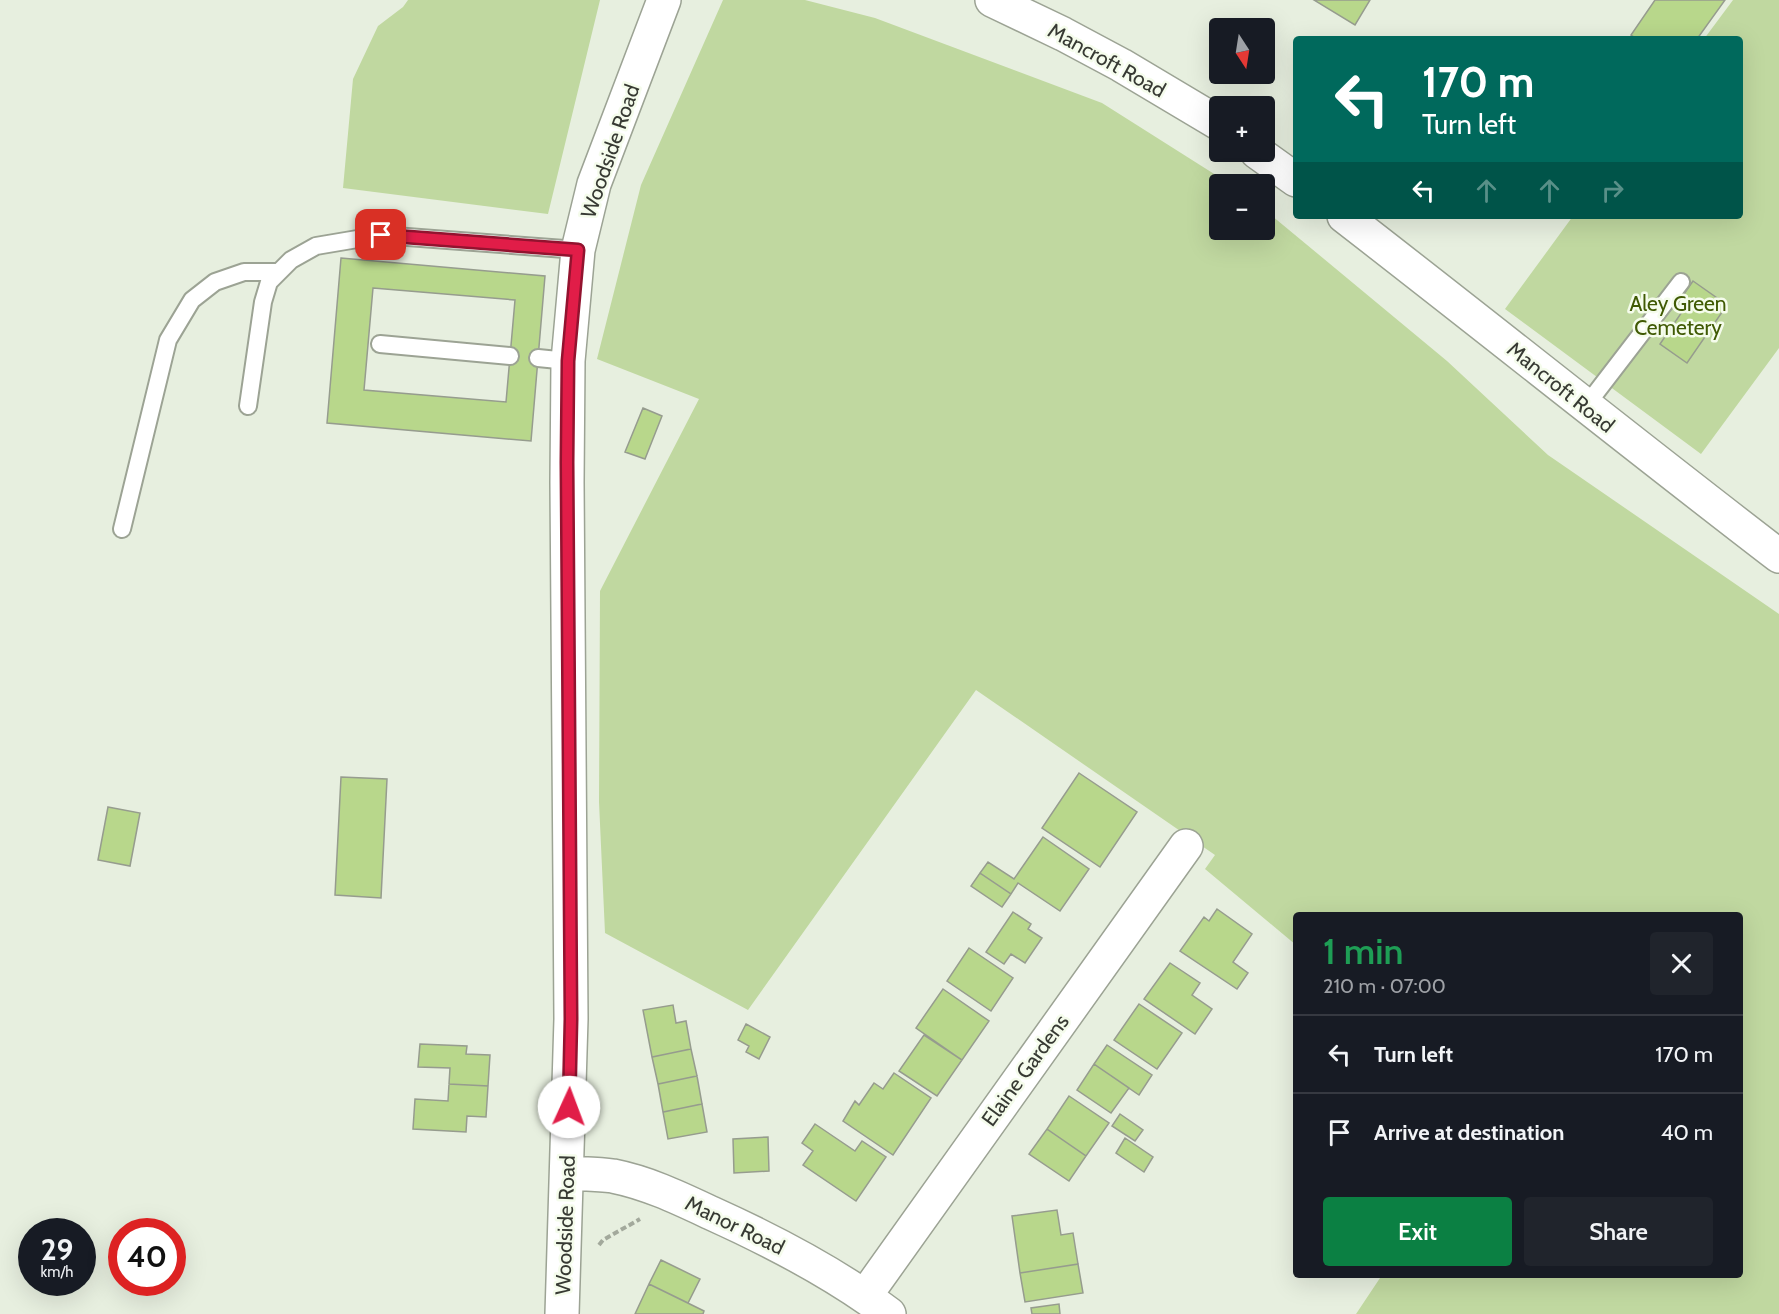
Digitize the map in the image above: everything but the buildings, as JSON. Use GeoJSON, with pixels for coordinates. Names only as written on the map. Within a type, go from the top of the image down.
{"type":"FeatureCollection","features":[{"type":"Feature","properties":{"kind":"street","name":"Woodside Road"},"geometry":{"type":"LineString","coordinates":[[562,1314],[571,1019],[567,494],[553,360],[594,184],[664,0]]}},
{"type":"Feature","properties":{"kind":"street","name":"Mancroft Road"},"geometry":{"type":"LineString","coordinates":[[992,0],[1064,34],[1209,117]]}},
{"type":"Feature","properties":{"kind":"street"},"geometry":{"type":"LineString","coordinates":[[1271,162],[1293,178]]}},
{"type":"Feature","properties":{"kind":"street","name":"Mancroft Road"},"geometry":{"type":"LineString","coordinates":[[1348,219],[1585,407],[1779,556]]}},
{"type":"Feature","properties":{"kind":"street","name":"Elaine Gardens"},"geometry":{"type":"LineString","coordinates":[[877,1305],[1186,846]]}},
{"type":"Feature","properties":{"kind":"street","name":"Manor Road"},"geometry":{"type":"LineString","coordinates":[[567,1173],[612,1176],[668,1192],[806,1260],[877,1305]]}},
{"type":"Feature","properties":{"kind":"lane"},"geometry":{"type":"LineString","coordinates":[[248,406],[263,302],[269,282],[291,260],[316,246],[381,235],[578,250]]}},
{"type":"Feature","properties":{"kind":"lane"},"geometry":{"type":"LineString","coordinates":[[122,529],[168,340],[192,300],[215,282],[244,272],[279,272]]}},
{"type":"Feature","properties":{"kind":"lane"},"geometry":{"type":"LineString","coordinates":[[1585,407],[1681,282]]}},
{"type":"Feature","properties":{"kind":"lane"},"geometry":{"type":"LineString","coordinates":[[380,344],[510,356]]}},
{"type":"Feature","properties":{"kind":"path"},"geometry":{"type":"LineString","coordinates":[[597,1248],[603,1240],[642,1218]]}},
{"type":"Feature","properties":{"kind":"green space"},"geometry":{"type":"Polygon","coordinates":[[[408,0],[600,0],[548,214],[343,188],[353,79],[378,26],[403,7],[408,0]]]}},
{"type":"Feature","properties":{"kind":"green space"},"geometry":{"type":"Polygon","coordinates":[[[723,0],[805,0],[875,18],[1102,103],[1214,174],[1209,174],[1209,240],[1275,240],[1275,218],[1447,361],[1548,455],[1779,614],[1779,1314],[1356,1314],[1380,1278],[1743,1278],[1743,912],[1293,912],[1293,942],[1205,869],[1215,855],[976,690],[748,1010],[605,933],[599,802],[600,591],[699,399],[597,359],[641,185],[723,0]]]}},
{"type":"Feature","properties":{"kind":"green space","name":"Aley Green Cemetery"},"geometry":{"type":"Polygon","coordinates":[[[1733,0],[1779,0],[1779,348],[1701,454],[1505,309],[1571,219],[1743,219],[1743,36],[1706,36],[1733,0]]]}},
{"type":"Feature","properties":{"kind":"route"},"geometry":{"type":"LineString","coordinates":[[381,235],[578,250],[568,361],[571,1019],[569,1107]]}}]}
